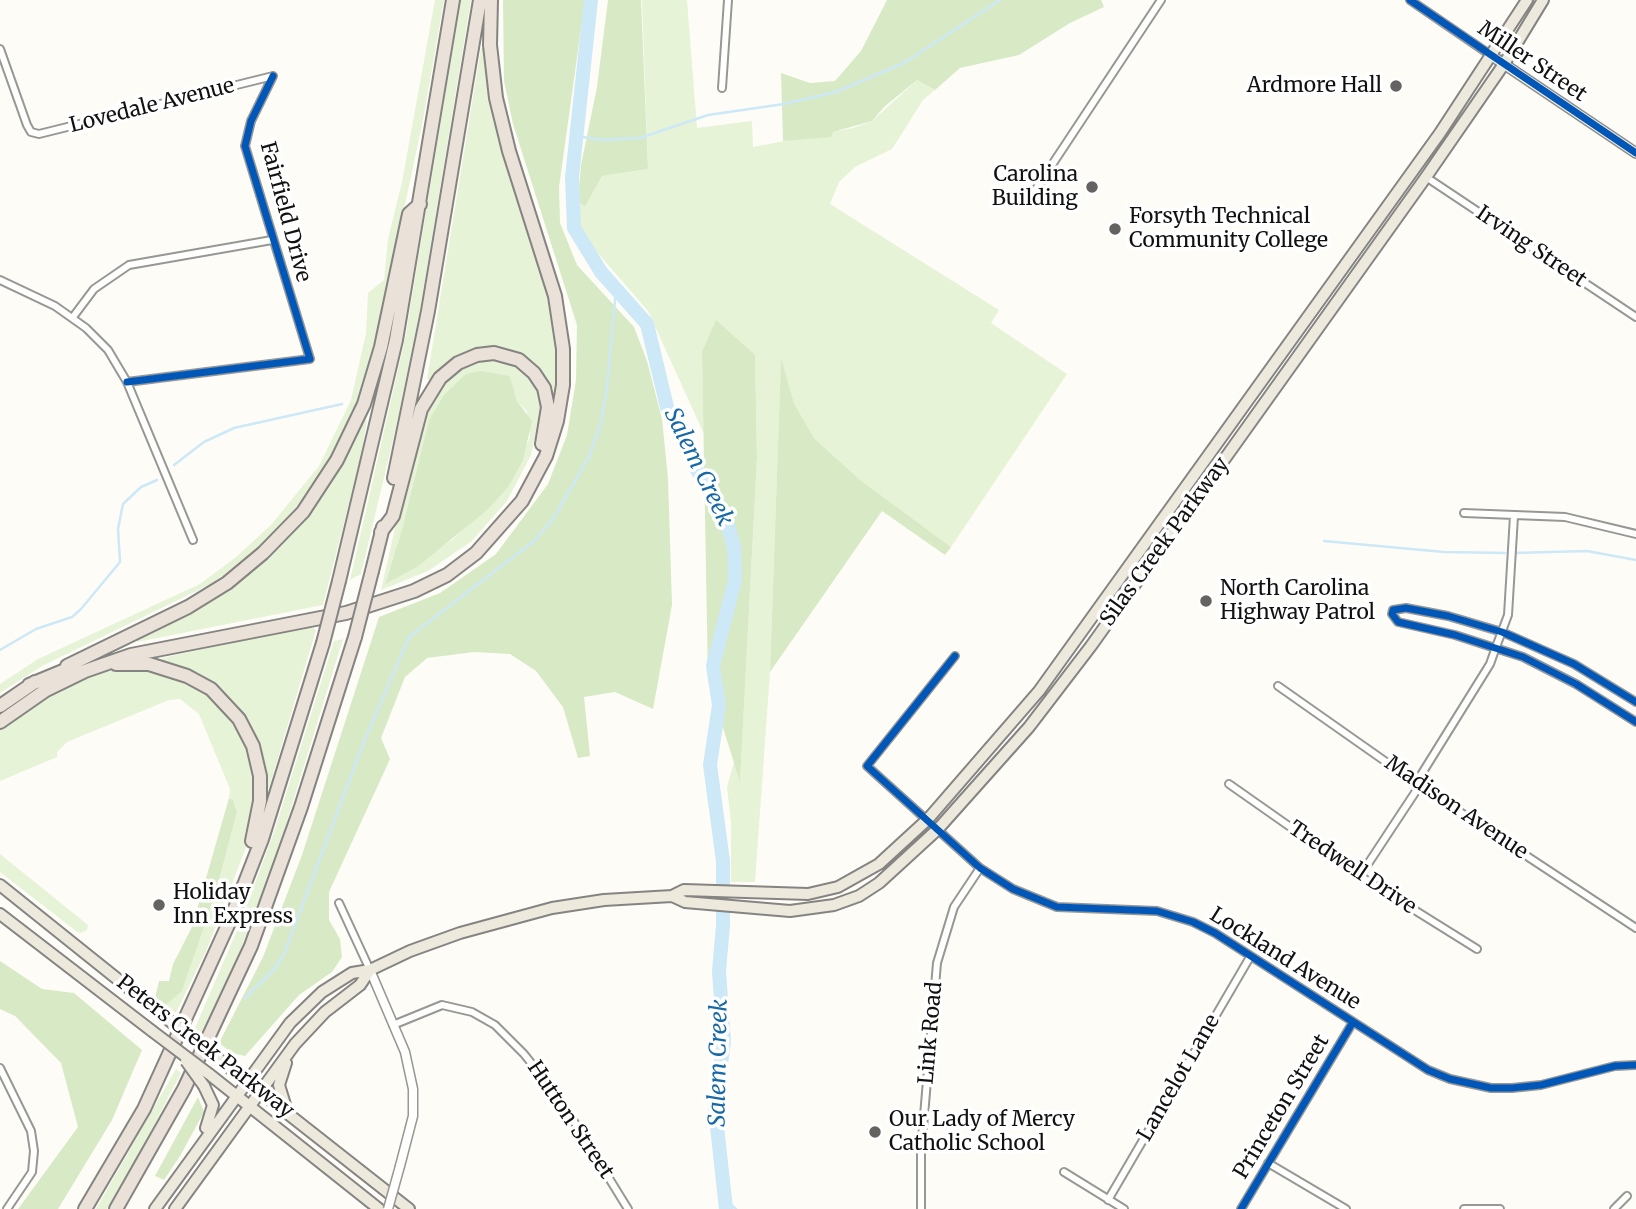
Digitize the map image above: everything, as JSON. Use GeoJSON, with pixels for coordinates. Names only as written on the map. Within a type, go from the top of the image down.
{"type":"FeatureCollection","features":[{"type":"Feature","properties":{"kind":"highway"},"geometry":{"type":"LineString","coordinates":[[85,1209],[144,1109],[232,916],[262,839],[323,643],[389,373],[453,0]]}},
{"type":"Feature","properties":{"kind":"highway"},"geometry":{"type":"LineString","coordinates":[[116,1209],[184,1089],[251,946],[301,807],[355,637],[382,532],[428,311],[480,0]]}},
{"type":"Feature","properties":{"kind":"highway"},"geometry":{"type":"LineString","coordinates":[[0,722],[46,690],[85,671],[153,650],[372,607],[414,591],[447,575],[489,541],[531,486],[546,456],[557,421],[563,385],[563,349],[555,296],[498,110],[490,45],[491,0]]}},
{"type":"Feature","properties":{"kind":"highway"},"geometry":{"type":"LineString","coordinates":[[0,706],[29,685],[207,596],[263,553],[303,512],[337,460],[364,404],[382,347],[409,214],[420,204]]}},
{"type":"Feature","properties":{"kind":"highway"},"geometry":{"type":"LineString","coordinates":[[29,685],[88,661],[145,644],[374,597],[422,579],[453,561],[502,515],[521,489],[540,447],[547,426],[547,397],[540,380],[526,365],[502,354],[477,355],[458,363],[440,378],[416,422],[393,516],[382,532]]}},
{"type":"Feature","properties":{"kind":"highway"},"geometry":{"type":"LineString","coordinates":[[85,671],[137,663],[173,670],[211,689],[239,719],[255,753],[261,789],[255,832],[232,899],[232,916]]}},
{"type":"Feature","properties":{"kind":"main road","name":"Silas Creek Parkway"},"geometry":{"type":"LineString","coordinates":[[155,1209],[284,1031],[311,1002],[352,972],[370,970],[426,945],[513,918],[584,902],[673,896],[684,890],[708,889],[795,895],[838,887],[879,864],[928,819],[1039,691],[1272,369],[1492,56],[1527,0]]}},
{"type":"Feature","properties":{"kind":"main road","name":"Silas Creek Parkway"},"geometry":{"type":"LineString","coordinates":[[673,896],[685,902],[790,911],[834,905],[859,896],[905,861],[938,828],[992,771],[1052,698],[1426,177],[1504,64],[1543,0]]}},
{"type":"Feature","properties":{"kind":"main road","name":"Miller Street"},"geometry":{"type":"LineString","coordinates":[[1492,56],[1636,153]]}},
{"type":"Feature","properties":{"kind":"main road"},"geometry":{"type":"LineString","coordinates":[[1224,460],[1226,447],[1277,376],[1272,369]]}},
{"type":"Feature","properties":{"kind":"main road","name":"Peters Creek Parkway"},"geometry":{"type":"LineString","coordinates":[[0,885],[410,1209]]}},
{"type":"Feature","properties":{"kind":"main road","name":"Peters Creek Parkway"},"geometry":{"type":"LineString","coordinates":[[0,914],[209,1074],[379,1209]]}},
{"type":"Feature","properties":{"kind":"main road","name":"Silas Creek Parkway"},"geometry":{"type":"LineString","coordinates":[[175,1209],[290,1051],[326,1012],[360,985],[370,970]]}},
{"type":"Feature","properties":{"kind":"main road"},"geometry":{"type":"LineString","coordinates":[[288,1113],[279,1085],[290,1051]]}},
{"type":"Feature","properties":{"kind":"main road"},"geometry":{"type":"LineString","coordinates":[[181,1053],[213,1101],[212,1116],[188,1163]]}},
{"type":"Feature","properties":{"kind":"street"},"geometry":{"type":"LineString","coordinates":[[722,88],[728,0]]}},
{"type":"Feature","properties":{"kind":"street"},"geometry":{"type":"LineString","coordinates":[[1032,195],[1161,0]]}},
{"type":"Feature","properties":{"kind":"street","name":"Miller Street"},"geometry":{"type":"LineString","coordinates":[[1409,0],[1492,56]]}},
{"type":"Feature","properties":{"kind":"street"},"geometry":{"type":"LineString","coordinates":[[0,49],[1,58]]}},
{"type":"Feature","properties":{"kind":"street","name":"Lovedale Avenue"},"geometry":{"type":"LineString","coordinates":[[1,58],[31,132],[46,134],[273,76]]}},
{"type":"Feature","properties":{"kind":"street","name":"Fairfield Drive"},"geometry":{"type":"LineString","coordinates":[[127,382],[310,359],[245,146],[251,121],[273,76]]}},
{"type":"Feature","properties":{"kind":"street","name":"Irving Street"},"geometry":{"type":"LineString","coordinates":[[1426,177],[1636,317]]}},
{"type":"Feature","properties":{"kind":"street"},"geometry":{"type":"LineString","coordinates":[[72,317],[94,289],[129,265],[272,240]]}},
{"type":"Feature","properties":{"kind":"street"},"geometry":{"type":"LineString","coordinates":[[0,280],[40,297],[72,317],[108,349],[127,382],[192,540]]}},
{"type":"Feature","properties":{"kind":"street"},"geometry":{"type":"LineString","coordinates":[[1464,513],[1565,517],[1636,534]]}},
{"type":"Feature","properties":{"kind":"street"},"geometry":{"type":"LineString","coordinates":[[1360,876],[1490,664],[1508,615],[1514,516]]}},
{"type":"Feature","properties":{"kind":"street"},"geometry":{"type":"LineString","coordinates":[[1636,702],[1574,664],[1502,632],[1406,608],[1398,607],[1392,614],[1398,622],[1496,647],[1558,674],[1636,722]]}},
{"type":"Feature","properties":{"kind":"street","name":"Lockland Avenue"},"geometry":{"type":"LineString","coordinates":[[954,656],[867,766],[980,868],[1013,889],[1057,907],[1157,911],[1176,915],[1215,933],[1428,1070],[1491,1088],[1541,1085],[1615,1066],[1636,1065]]}},
{"type":"Feature","properties":{"kind":"street","name":"Madison Avenue"},"geometry":{"type":"LineString","coordinates":[[1278,687],[1418,784],[1636,928]]}},
{"type":"Feature","properties":{"kind":"street","name":"Tredwell Drive"},"geometry":{"type":"LineString","coordinates":[[1229,784],[1360,876],[1476,949]]}},
{"type":"Feature","properties":{"kind":"street","name":"Link Road"},"geometry":{"type":"LineString","coordinates":[[921,1209],[921,1152],[937,963],[954,907],[980,868]]}},
{"type":"Feature","properties":{"kind":"street"},"geometry":{"type":"LineString","coordinates":[[339,903],[405,1052],[414,1106],[388,1209]]}},
{"type":"Feature","properties":{"kind":"street","name":"Lancelot Lane"},"geometry":{"type":"LineString","coordinates":[[1108,1200],[1250,957]]}},
{"type":"Feature","properties":{"kind":"street","name":"Hutton Street"},"geometry":{"type":"LineString","coordinates":[[393,1025],[442,1005],[472,1012],[495,1025],[524,1054],[562,1102],[628,1209]]}},
{"type":"Feature","properties":{"kind":"street","name":"Princeton Street"},"geometry":{"type":"LineString","coordinates":[[1241,1209],[1353,1022]]}},
{"type":"Feature","properties":{"kind":"street"},"geometry":{"type":"LineString","coordinates":[[0,1068],[31,1131],[34,1151],[32,1172],[7,1209]]}},
{"type":"Feature","properties":{"kind":"street"},"geometry":{"type":"LineString","coordinates":[[1268,1163],[1346,1209]]}},
{"type":"Feature","properties":{"kind":"street"},"geometry":{"type":"LineString","coordinates":[[1064,1172],[1124,1209]]}},
{"type":"Feature","properties":{"kind":"street"},"geometry":{"type":"LineString","coordinates":[[1614,1209],[1627,1196]]}},
{"type":"Feature","properties":{"kind":"street"},"geometry":{"type":"LineString","coordinates":[[1464,1209],[1500,1209]]}},
{"type":"Feature","properties":{"kind":"green space"},"geometry":{"type":"Polygon","coordinates":[[[435,0],[444,0],[423,120],[380,323],[360,397],[333,455],[294,510],[258,548],[213,583],[42,666],[0,693],[0,684],[38,659],[200,584],[236,557],[271,525],[319,466],[351,400],[366,333],[368,293],[384,280],[388,239],[402,182],[435,0]]]}},
{"type":"Feature","properties":{"kind":"green space"},"geometry":{"type":"Polygon","coordinates":[[[461,0],[471,0],[419,315],[361,574],[350,580],[405,339],[461,0]]]}},
{"type":"Feature","properties":{"kind":"green space"},"geometry":{"type":"Polygon","coordinates":[[[503,0],[585,0],[559,187],[560,223],[577,265],[634,327],[647,361],[662,419],[668,478],[672,605],[653,709],[615,692],[584,697],[590,756],[578,758],[563,707],[536,671],[510,654],[474,652],[427,658],[405,677],[381,738],[390,759],[329,892],[329,920],[340,939],[342,957],[332,972],[299,995],[245,1056],[232,1053],[219,1043],[263,957],[302,855],[379,617],[440,593],[496,554],[548,484],[567,435],[576,380],[577,325],[513,124],[504,81],[503,0]]]}},
{"type":"Feature","properties":{"kind":"green space"},"geometry":{"type":"Polygon","coordinates":[[[608,0],[641,0],[648,169],[602,176],[585,207],[578,201],[581,165],[597,87],[608,0]]]}},
{"type":"Feature","properties":{"kind":"green space"},"geometry":{"type":"Polygon","coordinates":[[[642,0],[687,0],[697,128],[752,121],[753,147],[853,128],[872,121],[917,80],[935,90],[923,100],[892,149],[855,167],[839,182],[830,204],[999,310],[991,323],[1067,374],[951,547],[859,479],[814,438],[794,403],[781,361],[770,672],[755,882],[731,882],[731,822],[727,787],[734,762],[740,780],[757,458],[755,356],[702,352],[704,434],[648,311],[583,236],[579,219],[578,201],[585,207],[602,176],[648,169],[642,0]]]}},
{"type":"Feature","properties":{"kind":"green space"},"geometry":{"type":"Polygon","coordinates":[[[887,0],[1101,0],[1104,7],[1070,23],[1019,55],[960,68],[935,90],[917,80],[884,107],[872,121],[833,132],[831,137],[783,141],[781,73],[810,83],[835,81],[861,51],[887,0]]]}},
{"type":"Feature","properties":{"kind":"green space"},"geometry":{"type":"Polygon","coordinates":[[[481,48],[486,49],[553,306],[559,369],[555,397],[549,397],[519,357],[451,362],[431,380],[427,379],[481,48]]]}},
{"type":"Feature","properties":{"kind":"green space"},"geometry":{"type":"Polygon","coordinates":[[[716,320],[755,355],[757,458],[740,782],[708,680],[702,352],[716,320]]]}},
{"type":"Feature","properties":{"kind":"green space"},"geometry":{"type":"Polygon","coordinates":[[[488,357],[514,363],[528,374],[543,403],[531,455],[507,501],[472,541],[428,571],[381,590],[418,427],[437,387],[460,366],[488,357]],[[510,376],[403,526],[385,583],[453,539],[509,486],[530,437],[527,411],[517,401],[510,376]]]}},
{"type":"Feature","properties":{"kind":"green space"},"geometry":{"type":"Polygon","coordinates":[[[781,358],[794,403],[814,438],[859,479],[951,547],[945,555],[882,511],[770,672],[781,358]]]}},
{"type":"Feature","properties":{"kind":"green space"},"geometry":{"type":"Polygon","coordinates":[[[480,371],[510,376],[517,401],[532,421],[523,460],[509,486],[486,511],[417,567],[385,584],[403,526],[429,420],[444,395],[466,374],[480,371]]]}},
{"type":"Feature","properties":{"kind":"green space"},"geometry":{"type":"Polygon","coordinates":[[[363,420],[367,420],[362,452],[323,605],[137,642],[137,638],[224,592],[278,547],[297,526],[363,420]]]}},
{"type":"Feature","properties":{"kind":"green space"},"geometry":{"type":"Polygon","coordinates":[[[311,626],[316,630],[269,788],[264,786],[227,699],[162,663],[162,658],[311,626]]]}},
{"type":"Feature","properties":{"kind":"green space"},"geometry":{"type":"Polygon","coordinates":[[[343,639],[276,857],[237,958],[201,1033],[195,1028],[242,919],[274,832],[334,641],[343,639]]]}},
{"type":"Feature","properties":{"kind":"green space"},"geometry":{"type":"Polygon","coordinates":[[[151,669],[187,681],[210,696],[233,720],[247,744],[255,782],[253,824],[247,845],[206,951],[176,1013],[166,1005],[182,990],[216,892],[237,812],[233,800],[229,798],[230,789],[199,714],[180,699],[169,700],[67,742],[57,752],[57,757],[0,781],[0,730],[34,704],[66,686],[105,671],[151,669]]]}},
{"type":"Feature","properties":{"kind":"green space"},"geometry":{"type":"Polygon","coordinates":[[[229,798],[233,800],[237,812],[216,892],[182,991],[166,1005],[155,998],[159,981],[169,981],[173,964],[192,927],[229,798]]]}},
{"type":"Feature","properties":{"kind":"green space"},"geometry":{"type":"Polygon","coordinates":[[[0,854],[88,925],[87,930],[80,933],[76,931],[0,872],[0,854]]]}},
{"type":"Feature","properties":{"kind":"green space"},"geometry":{"type":"Polygon","coordinates":[[[0,961],[42,989],[74,993],[142,1050],[112,1120],[58,1209],[18,1209],[78,1127],[61,1063],[15,1016],[0,1009],[0,961]]]}},
{"type":"Feature","properties":{"kind":"green space"},"geometry":{"type":"Polygon","coordinates":[[[176,1069],[181,1073],[136,1160],[107,1209],[96,1209],[176,1069]]]}},
{"type":"Feature","properties":{"kind":"green space"},"geometry":{"type":"Polygon","coordinates":[[[198,1097],[204,1112],[164,1180],[155,1176],[198,1097]]]}},
{"type":"Feature","properties":{"kind":"waterway","name":"Salem Creek"},"geometry":{"type":"LineString","coordinates":[[591,0],[572,177],[574,228],[601,272],[647,324],[667,407],[697,470],[726,519],[734,547],[735,580],[713,666],[719,705],[710,765],[723,861],[723,925],[719,971],[724,1041],[715,1108],[726,1209]]}},
{"type":"Feature","properties":{"kind":"waterway"},"geometry":{"type":"LineString","coordinates":[[576,136],[602,140],[640,138],[708,115],[784,104],[836,92],[904,63],[1000,0]]}},
{"type":"Feature","properties":{"kind":"waterway"},"geometry":{"type":"LineString","coordinates":[[245,998],[276,967],[284,954],[363,744],[409,637],[534,541],[553,519],[589,457],[601,423],[607,387],[616,290]]}},
{"type":"Feature","properties":{"kind":"waterway"},"geometry":{"type":"LineString","coordinates":[[174,465],[204,442],[234,428],[342,404]]}},
{"type":"Feature","properties":{"kind":"waterway"},"geometry":{"type":"LineString","coordinates":[[0,650],[36,629],[72,617],[81,609],[120,562],[118,529],[123,504],[141,487],[157,480]]}},
{"type":"Feature","properties":{"kind":"waterway"},"geometry":{"type":"LineString","coordinates":[[1324,541],[1444,552],[1505,553]]}},
{"type":"Feature","properties":{"kind":"waterway"},"geometry":{"type":"LineString","coordinates":[[1514,553],[1587,551],[1636,560]]}},
{"type":"Feature","properties":{"kind":"waterway"},"geometry":{"type":"LineString","coordinates":[[724,1199],[736,1209]]}},
{"type":"Feature","properties":{"kind":"cycle path"},"geometry":{"type":"LineString","coordinates":[[1410,0],[1636,153]]}},
{"type":"Feature","properties":{"kind":"cycle path"},"geometry":{"type":"LineString","coordinates":[[127,382],[310,359],[245,146],[251,121],[273,76]]}},
{"type":"Feature","properties":{"kind":"cycle path"},"geometry":{"type":"LineString","coordinates":[[1636,702],[1574,664],[1502,632],[1448,616],[1406,608],[1393,610],[1392,614],[1398,622],[1455,635],[1523,657],[1576,684],[1636,722]]}},
{"type":"Feature","properties":{"kind":"cycle path"},"geometry":{"type":"LineString","coordinates":[[955,656],[867,766],[980,868],[1013,889],[1057,907],[1157,911],[1193,922],[1215,933],[1428,1070],[1450,1079],[1491,1088],[1512,1088],[1541,1085],[1615,1066],[1636,1065]]}},
{"type":"Feature","properties":{"kind":"cycle path"},"geometry":{"type":"LineString","coordinates":[[1241,1209],[1353,1022]]}},
{"type":"Feature","properties":{"kind":"place","name":"Ardmore Hall"},"geometry":{"type":"Point","coordinates":[1396,86]}},
{"type":"Feature","properties":{"kind":"place","name":"Carolina Building"},"geometry":{"type":"Point","coordinates":[1092,187]}},
{"type":"Feature","properties":{"kind":"place","name":"Forsyth Technical Community College"},"geometry":{"type":"Point","coordinates":[1115,229]}},
{"type":"Feature","properties":{"kind":"place","name":"North Carolina Highway Patrol"},"geometry":{"type":"Point","coordinates":[1206,601]}},
{"type":"Feature","properties":{"kind":"place","name":"Holiday Inn Express"},"geometry":{"type":"Point","coordinates":[159,905]}},
{"type":"Feature","properties":{"kind":"place","name":"Our Lady of Mercy Catholic School"},"geometry":{"type":"Point","coordinates":[875,1132]}}]}
